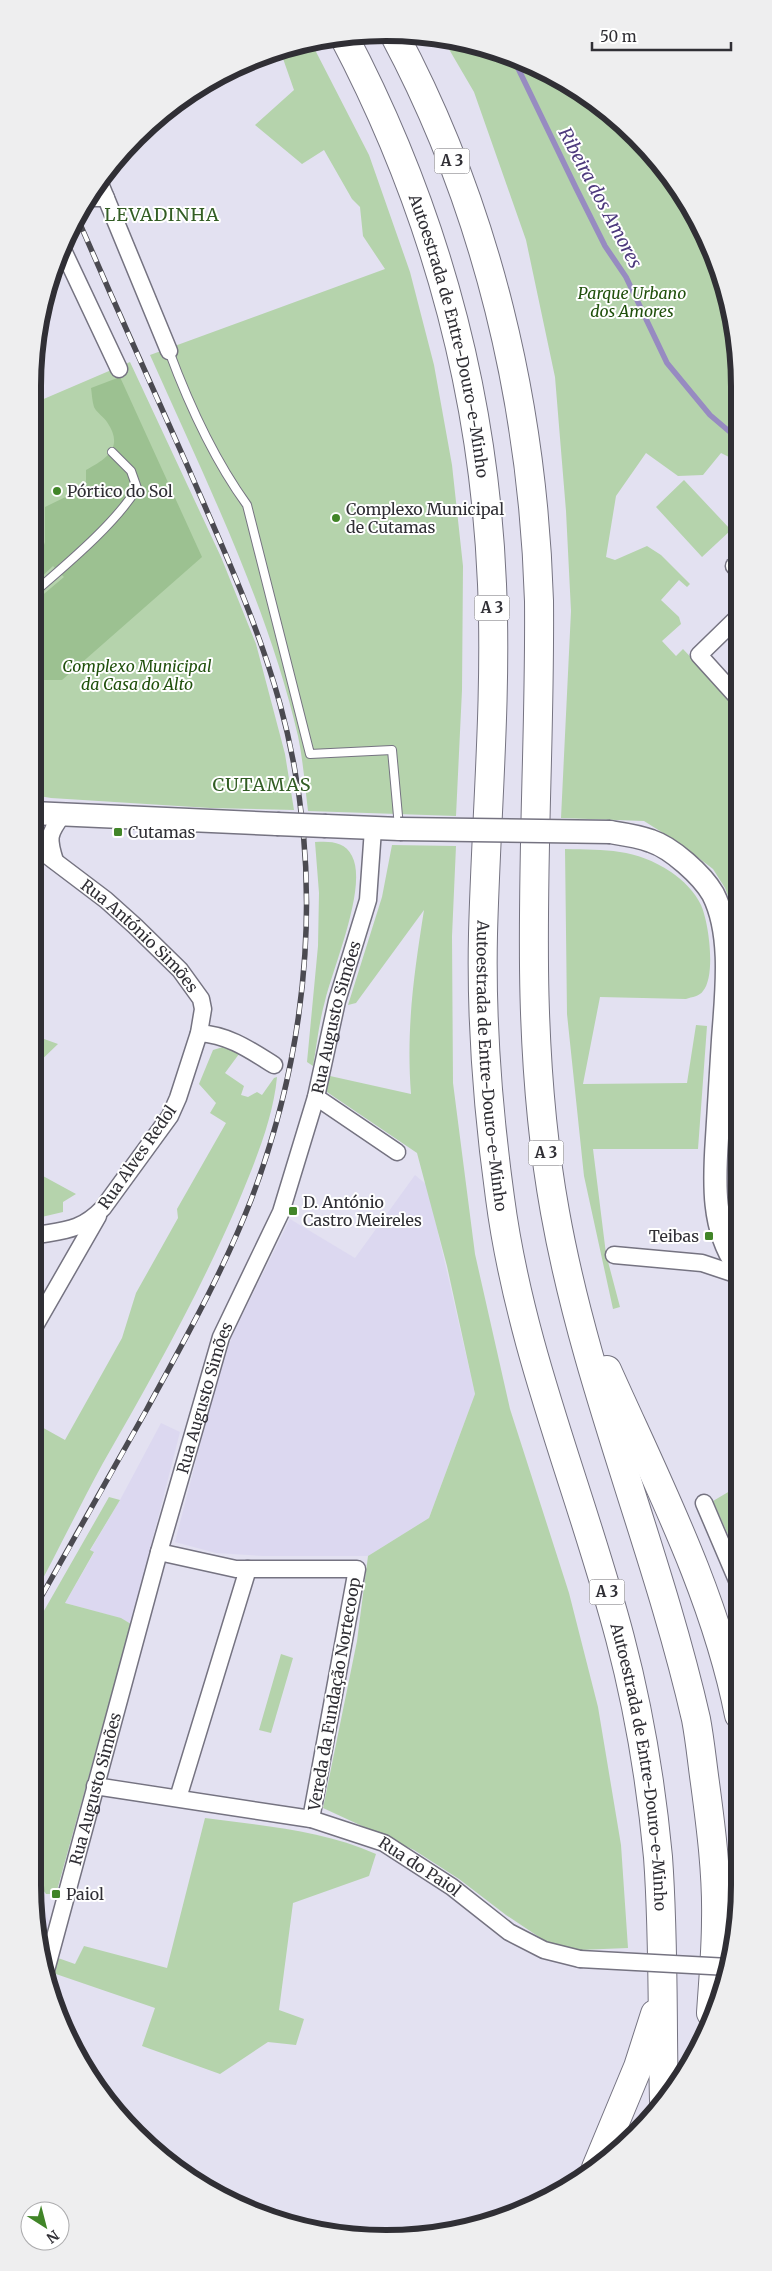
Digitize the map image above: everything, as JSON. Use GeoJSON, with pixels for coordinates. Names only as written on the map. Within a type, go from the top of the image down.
{"type":"FeatureCollection","features":[{"type":"Feature","properties":{"kind":"highway","name":"A 3"},"geometry":{"type":"LineString","coordinates":[[397,41],[446,146],[474,224],[505,333],[527,447],[537,563],[539,634],[534,856],[534,1013],[544,1142],[556,1217],[572,1291],[595,1381],[678,1648],[696,1723],[709,1810],[716,1918],[712,1996]]}},
{"type":"Feature","properties":{"kind":"highway","name":"Autoestrada de Entre-Douro-e-Minho"},"geometry":{"type":"LineString","coordinates":[[347,43],[390,133],[425,223],[453,316],[477,432],[486,497],[492,584],[490,748],[483,938],[484,1034],[494,1152],[508,1250],[526,1333],[601,1571],[636,1705],[648,1775],[658,1860],[664,2090]]}},
{"type":"Feature","properties":{"kind":"highway"},"geometry":{"type":"LineString","coordinates":[[572,1291],[694,1567],[718,1633],[731,1684]]}},
{"type":"Feature","properties":{"kind":"highway"},"geometry":{"type":"LineString","coordinates":[[716,1918],[723,1958]]}},
{"type":"Feature","properties":{"kind":"highway"},"geometry":{"type":"LineString","coordinates":[[602,2154],[638,2067],[652,2026],[662,1986]]}},
{"type":"Feature","properties":{"kind":"street"},"geometry":{"type":"LineString","coordinates":[[102,189],[169,351]]}},
{"type":"Feature","properties":{"kind":"street"},"geometry":{"type":"LineString","coordinates":[[97,198],[106,198]]}},
{"type":"Feature","properties":{"kind":"street"},"geometry":{"type":"LineString","coordinates":[[66,257],[120,369]]}},
{"type":"Feature","properties":{"kind":"street"},"geometry":{"type":"LineString","coordinates":[[731,624],[699,655],[731,690]]}},
{"type":"Feature","properties":{"kind":"street"},"geometry":{"type":"LineString","coordinates":[[41,814],[373,829],[610,832],[653,842],[694,871],[712,894],[731,948]]}},
{"type":"Feature","properties":{"kind":"street"},"geometry":{"type":"LineString","coordinates":[[55,860],[50,845],[50,834],[62,816]]}},
{"type":"Feature","properties":{"kind":"street","name":"Rua Augusto Simões"},"geometry":{"type":"LineString","coordinates":[[49,1958],[159,1552],[221,1337],[281,1212],[316,1096],[337,1001],[368,900],[373,829]]}},
{"type":"Feature","properties":{"kind":"street","name":"Rua António Simões"},"geometry":{"type":"LineString","coordinates":[[41,850],[106,900],[180,970],[201,999],[203,1009],[199,1033]]}},
{"type":"Feature","properties":{"kind":"street"},"geometry":{"type":"LineString","coordinates":[[731,1004],[714,1173],[720,1225],[725,1242],[731,1253]]}},
{"type":"Feature","properties":{"kind":"street"},"geometry":{"type":"LineString","coordinates":[[199,1033],[217,1034],[232,1040],[274,1065]]}},
{"type":"Feature","properties":{"kind":"street","name":"Rua Alves Redol"},"geometry":{"type":"LineString","coordinates":[[41,1234],[80,1226],[92,1219],[103,1208],[170,1116],[181,1090],[199,1033]]}},
{"type":"Feature","properties":{"kind":"street"},"geometry":{"type":"LineString","coordinates":[[316,1096],[397,1152]]}},
{"type":"Feature","properties":{"kind":"street"},"geometry":{"type":"LineString","coordinates":[[41,1315],[103,1208]]}},
{"type":"Feature","properties":{"kind":"street"},"geometry":{"type":"LineString","coordinates":[[614,1255],[702,1263],[731,1273]]}},
{"type":"Feature","properties":{"kind":"street"},"geometry":{"type":"LineString","coordinates":[[704,1503],[731,1566]]}},
{"type":"Feature","properties":{"kind":"street"},"geometry":{"type":"LineString","coordinates":[[159,1552],[236,1569],[248,1569],[178,1798]]}},
{"type":"Feature","properties":{"kind":"street","name":"Vereda da Fundação Nortecoop"},"geometry":{"type":"LineString","coordinates":[[248,1569],[357,1569],[311,1819]]}},
{"type":"Feature","properties":{"kind":"street","name":"Rua do Paiol"},"geometry":{"type":"LineString","coordinates":[[95,1786],[311,1819],[384,1843],[452,1887],[508,1932],[544,1950],[580,1959],[721,1967]]}},
{"type":"Feature","properties":{"kind":"lane"},"geometry":{"type":"LineString","coordinates":[[169,351],[207,441],[230,481],[247,505],[310,754],[392,750],[400,829]]}},
{"type":"Feature","properties":{"kind":"lane"},"geometry":{"type":"LineString","coordinates":[[41,587],[75,557],[129,501],[137,488],[131,471],[112,452]]}},
{"type":"Feature","properties":{"kind":"shaded area"},"geometry":{"type":"Polygon","coordinates":[[[415,1175],[427,1185],[475,1394],[429,1518],[368,1556],[263,1556],[216,1553],[175,1542],[213,1395],[232,1336],[290,1219],[355,1258],[415,1175]]]}},
{"type":"Feature","properties":{"kind":"shaded area"},"geometry":{"type":"Polygon","coordinates":[[[161,1423],[180,1432],[131,1624],[120,1618],[65,1603],[94,1553],[90,1551],[161,1423]]]}},
{"type":"Feature","properties":{"kind":"shaded area"},"geometry":{"type":"Polygon","coordinates":[[[42,1904],[49,1921],[46,1940],[42,1904]]]}},
{"type":"Feature","properties":{"kind":"green space","name":"Parque Urbano dos Amores"},"geometry":{"type":"Polygon","coordinates":[[[448,47],[475,53],[518,67],[558,87],[596,112],[630,142],[673,194],[705,254],[719,297],[728,341],[730,363],[731,458],[721,453],[703,475],[678,476],[646,453],[616,496],[606,557],[615,560],[647,546],[661,555],[690,584],[687,587],[679,580],[661,600],[679,617],[681,624],[662,641],[676,656],[683,649],[731,700],[731,904],[725,888],[713,869],[679,843],[644,821],[561,818],[571,611],[566,511],[555,377],[526,240],[474,92],[448,47]]]}},
{"type":"Feature","properties":{"kind":"green space","name":"Complexo Municipal de Cutamas"},"geometry":{"type":"Polygon","coordinates":[[[315,49],[369,155],[410,272],[434,365],[452,465],[463,566],[462,690],[456,816],[308,811],[298,736],[270,638],[233,542],[150,355],[385,269],[363,236],[360,207],[352,199],[324,150],[302,164],[255,125],[294,90],[283,58],[315,49]]]}},
{"type":"Feature","properties":{"kind":"green space","name":"Complexo Municipal da Casa do Alto"},"geometry":{"type":"Polygon","coordinates":[[[130,362],[221,557],[256,644],[285,754],[294,810],[210,808],[41,796],[41,400],[130,362]]]}},
{"type":"Feature","properties":{"kind":"green space"},"geometry":{"type":"Polygon","coordinates":[[[120,377],[202,557],[62,680],[41,680],[41,596],[64,577],[53,566],[41,577],[41,554],[45,542],[45,507],[86,487],[86,470],[107,456],[114,445],[112,431],[106,420],[94,407],[91,388],[120,377]]]}},
{"type":"Feature","properties":{"kind":"green space"},"geometry":{"type":"Polygon","coordinates":[[[684,480],[731,530],[702,557],[656,507],[684,480]]]}},
{"type":"Feature","properties":{"kind":"green space"},"geometry":{"type":"Polygon","coordinates":[[[315,842],[336,843],[349,851],[356,869],[356,887],[348,927],[323,1009],[313,1066],[307,1062],[318,946],[319,893],[315,842]]]}},
{"type":"Feature","properties":{"kind":"green space"},"geometry":{"type":"Polygon","coordinates":[[[392,845],[456,846],[452,936],[453,1083],[475,1254],[510,1409],[569,1593],[598,1707],[621,1845],[628,1948],[579,1950],[548,1943],[506,1915],[459,1879],[414,1850],[323,1808],[357,1641],[368,1556],[429,1518],[475,1394],[447,1266],[417,1153],[324,1090],[330,1076],[411,1094],[410,1024],[414,979],[424,910],[356,1003],[348,1005],[382,897],[392,845]]]}},
{"type":"Feature","properties":{"kind":"green space"},"geometry":{"type":"Polygon","coordinates":[[[565,849],[620,852],[645,858],[658,864],[680,879],[695,895],[704,913],[709,936],[709,974],[707,984],[700,994],[686,999],[600,997],[583,1084],[687,1083],[696,1025],[707,1026],[698,1149],[593,1149],[606,1254],[620,1307],[613,1309],[584,1176],[567,1014],[565,849]]]}},
{"type":"Feature","properties":{"kind":"green space"},"geometry":{"type":"Polygon","coordinates":[[[41,1038],[58,1044],[41,1060],[41,1038]]]}},
{"type":"Feature","properties":{"kind":"green space"},"geometry":{"type":"Polygon","coordinates":[[[223,1047],[239,1054],[225,1073],[244,1086],[241,1095],[248,1097],[257,1092],[262,1095],[274,1078],[277,1077],[275,1093],[262,1142],[238,1203],[191,1303],[94,1480],[41,1582],[41,1427],[65,1440],[122,1338],[136,1293],[178,1218],[177,1209],[226,1123],[210,1113],[216,1103],[199,1084],[213,1050],[223,1047]]]}},
{"type":"Feature","properties":{"kind":"green space"},"geometry":{"type":"Polygon","coordinates":[[[41,1175],[76,1194],[63,1202],[63,1212],[41,1217],[41,1175]]]}},
{"type":"Feature","properties":{"kind":"green space"},"geometry":{"type":"Polygon","coordinates":[[[731,1490],[731,1540],[730,1539],[713,1501],[731,1490]]]}},
{"type":"Feature","properties":{"kind":"green space"},"geometry":{"type":"Polygon","coordinates":[[[109,1497],[120,1500],[90,1550],[94,1552],[65,1603],[121,1618],[131,1624],[56,1894],[46,1894],[41,1887],[41,1616],[109,1497]]]}},
{"type":"Feature","properties":{"kind":"green space"},"geometry":{"type":"Polygon","coordinates":[[[281,1654],[293,1658],[271,1733],[259,1730],[281,1654]]]}},
{"type":"Feature","properties":{"kind":"green space"},"geometry":{"type":"Polygon","coordinates":[[[205,1818],[313,1834],[335,1839],[376,1854],[369,1876],[293,1903],[279,2010],[304,2019],[296,2045],[268,2042],[220,2074],[142,2046],[155,2008],[53,1973],[58,1958],[75,1964],[84,1946],[167,1968],[205,1818]]]}},
{"type":"Feature","properties":{"kind":"waterway","name":"Ribeira dos Amores"},"geometry":{"type":"LineString","coordinates":[[517,67],[605,246],[626,277],[667,363],[710,415],[731,433]]}},
{"type":"Feature","properties":{"kind":"railway"},"geometry":{"type":"LineString","coordinates":[[41,1597],[175,1358],[216,1280],[240,1227],[271,1140],[287,1079],[298,1017],[305,954],[306,891],[303,828],[294,766],[271,673],[225,553],[81,226]]}},
{"type":"Feature","properties":{"kind":"place","name":"Pórtico do Sol"},"geometry":{"type":"Point","coordinates":[57,491]}},
{"type":"Feature","properties":{"kind":"place","name":"Complexo Municipal de Cutamas"},"geometry":{"type":"Point","coordinates":[336,518]}},
{"type":"Feature","properties":{"kind":"place","name":"Cutamas"},"geometry":{"type":"Point","coordinates":[118,832]}},
{"type":"Feature","properties":{"kind":"place","name":"D. António Castro Meireles"},"geometry":{"type":"Point","coordinates":[293,1211]}},
{"type":"Feature","properties":{"kind":"place","name":"Teibas"},"geometry":{"type":"Point","coordinates":[709,1236]}},
{"type":"Feature","properties":{"kind":"place","name":"Paiol"},"geometry":{"type":"Point","coordinates":[56,1894]}},
{"type":"Feature","properties":{"kind":"district","name":"LEVADINHA"},"geometry":{"type":"Point","coordinates":[162,215]}},
{"type":"Feature","properties":{"kind":"district","name":"CUTAMAS"},"geometry":{"type":"Point","coordinates":[262,785]}}]}
